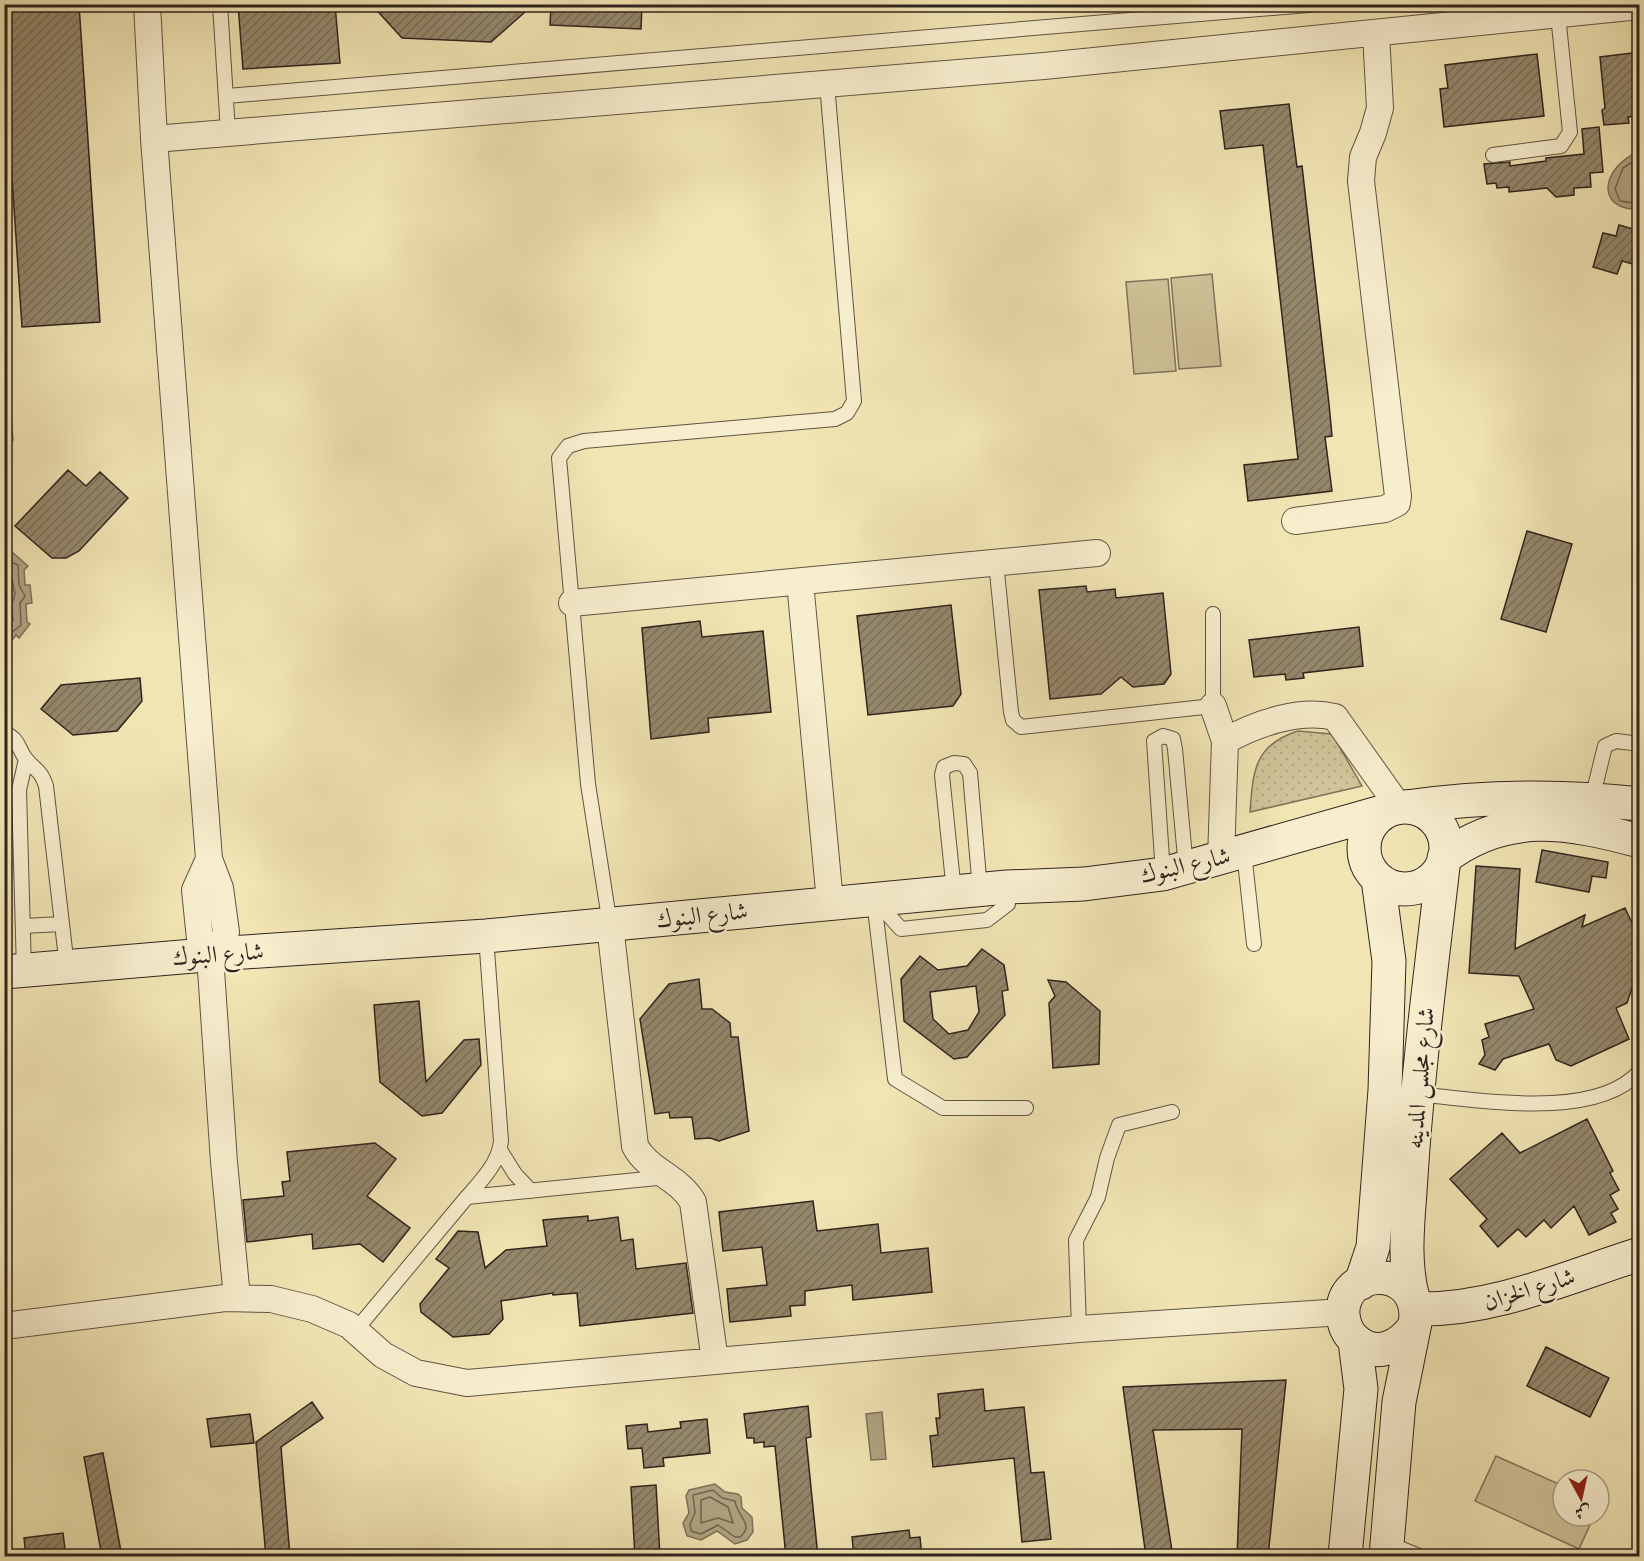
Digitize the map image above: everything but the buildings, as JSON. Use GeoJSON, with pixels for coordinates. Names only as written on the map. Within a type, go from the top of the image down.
{"type":"FeatureCollection","features":[{"type":"Feature","properties":{"kind":"main road","name":"شارع البنوك"},"geometry":{"type":"LineString","coordinates":[[14,971],[486,936],[874,898],[1084,884],[1166,872],[1399,808],[1497,799],[1592,799],[1640,804]]}},
{"type":"Feature","properties":{"kind":"main road"},"geometry":{"type":"LineString","coordinates":[[1399,808],[1417,809],[1437,822],[1446,843],[1444,858],[1433,878],[1412,888],[1389,886],[1370,870],[1363,846],[1371,823],[1399,808]]}},
{"type":"Feature","properties":{"kind":"main road"},"geometry":{"type":"LineString","coordinates":[[1444,858],[1462,844],[1486,832],[1521,824],[1588,830],[1640,842]]}},
{"type":"Feature","properties":{"kind":"main road","name":"شارع مجلس المدينه"},"geometry":{"type":"LineString","coordinates":[[1361,1283],[1373,1248],[1444,858]]}},
{"type":"Feature","properties":{"kind":"main road","name":"شارع مجلس المدينه"},"geometry":{"type":"LineString","coordinates":[[1378,879],[1389,961],[1400,1092],[1408,1271],[1414,1311],[1399,1402],[1387,1550]]}},
{"type":"Feature","properties":{"kind":"main road","name":"شارع الخزان"},"geometry":{"type":"LineString","coordinates":[[1414,1311],[1488,1303],[1640,1254]]}},
{"type":"Feature","properties":{"kind":"main road"},"geometry":{"type":"LineString","coordinates":[[1345,1557],[1361,1389],[1349,1327],[1348,1295],[1370,1278],[1390,1278],[1407,1289],[1414,1311],[1406,1339],[1395,1347],[1381,1350],[1368,1348],[1349,1327]]}},
{"type":"Feature","properties":{"kind":"street"},"geometry":{"type":"LineString","coordinates":[[147,4],[154,139],[209,859],[220,888],[226,935],[210,955],[224,1162],[237,1298]]}},
{"type":"Feature","properties":{"kind":"street"},"geometry":{"type":"LineString","coordinates":[[154,139],[1044,66],[1376,33],[1512,12],[1558,15],[1640,6]]}},
{"type":"Feature","properties":{"kind":"street"},"geometry":{"type":"LineString","coordinates":[[1295,521],[1385,509],[1396,503],[1398,496],[1361,181],[1363,158],[1380,108],[1376,33]]}},
{"type":"Feature","properties":{"kind":"street"},"geometry":{"type":"LineString","coordinates":[[572,603],[1097,553]]}},
{"type":"Feature","properties":{"kind":"street"},"geometry":{"type":"LineString","coordinates":[[800,582],[830,902]]}},
{"type":"Feature","properties":{"kind":"street"},"geometry":{"type":"LineString","coordinates":[[1213,706],[1225,741],[1233,855]]}},
{"type":"Feature","properties":{"kind":"street"},"geometry":{"type":"LineString","coordinates":[[1225,741],[1252,726],[1317,713],[1335,717],[1399,808]]}},
{"type":"Feature","properties":{"kind":"street"},"geometry":{"type":"LineString","coordinates":[[610,925],[635,1146],[647,1162],[688,1194],[697,1211],[715,1361]]}},
{"type":"Feature","properties":{"kind":"street"},"geometry":{"type":"LineString","coordinates":[[4,1326],[237,1298],[293,1303],[331,1317],[355,1331],[383,1355],[399,1365],[434,1378],[467,1383],[1079,1329],[1349,1327]]}},
{"type":"Feature","properties":{"kind":"lane"},"geometry":{"type":"LineString","coordinates":[[220,4],[228,132]]}},
{"type":"Feature","properties":{"kind":"lane"},"geometry":{"type":"LineString","coordinates":[[227,96],[1320,4]]}},
{"type":"Feature","properties":{"kind":"lane"},"geometry":{"type":"LineString","coordinates":[[1493,154],[1561,146],[1570,132],[1558,15]]}},
{"type":"Feature","properties":{"kind":"lane"},"geometry":{"type":"LineString","coordinates":[[610,925],[588,784],[559,458],[568,446],[584,441],[835,419],[847,413],[854,400],[827,84]]}},
{"type":"Feature","properties":{"kind":"lane"},"geometry":{"type":"LineString","coordinates":[[996,562],[1011,712],[1013,720],[1021,727],[1213,706],[1213,614]]}},
{"type":"Feature","properties":{"kind":"lane"},"geometry":{"type":"LineString","coordinates":[[4,733],[19,742],[26,759],[38,770],[46,786],[67,967]]}},
{"type":"Feature","properties":{"kind":"lane"},"geometry":{"type":"LineString","coordinates":[[1163,736],[1173,739],[1175,749],[1166,872],[1154,741],[1163,736]]}},
{"type":"Feature","properties":{"kind":"lane"},"geometry":{"type":"LineString","coordinates":[[1592,799],[1605,746],[1616,741],[1640,744]]}},
{"type":"Feature","properties":{"kind":"lane"},"geometry":{"type":"LineString","coordinates":[[14,971],[22,926],[20,790],[26,759]]}},
{"type":"Feature","properties":{"kind":"lane"},"geometry":{"type":"LineString","coordinates":[[874,898],[901,928],[987,920],[1008,904],[981,890],[942,775],[944,767],[954,763],[964,764],[970,773],[981,890]]}},
{"type":"Feature","properties":{"kind":"lane"},"geometry":{"type":"LineString","coordinates":[[1233,855],[1254,944]]}},
{"type":"Feature","properties":{"kind":"lane"},"geometry":{"type":"LineString","coordinates":[[874,898],[896,1079],[943,1108],[1026,1108]]}},
{"type":"Feature","properties":{"kind":"lane"},"geometry":{"type":"LineString","coordinates":[[22,926],[62,924]]}},
{"type":"Feature","properties":{"kind":"lane"},"geometry":{"type":"LineString","coordinates":[[486,936],[500,1150],[515,1174],[531,1191]]}},
{"type":"Feature","properties":{"kind":"lane"},"geometry":{"type":"LineString","coordinates":[[1400,1092],[1542,1104],[1577,1102],[1612,1090],[1640,1071]]}},
{"type":"Feature","properties":{"kind":"lane"},"geometry":{"type":"LineString","coordinates":[[1079,1329],[1076,1240],[1098,1197],[1107,1158],[1119,1125],[1172,1112]]}},
{"type":"Feature","properties":{"kind":"lane"},"geometry":{"type":"LineString","coordinates":[[355,1331],[483,1178],[500,1150]]}},
{"type":"Feature","properties":{"kind":"lane"},"geometry":{"type":"LineString","coordinates":[[467,1197],[669,1177]]}},
{"type":"Feature","properties":{"kind":"lane"},"geometry":{"type":"LineString","coordinates":[[1387,1550],[1419,1557]]}},
{"type":"Feature","properties":{"kind":"shaded area"},"geometry":{"type":"Polygon","coordinates":[[[1212,274],[1221,366],[1179,369],[1171,278],[1212,274]]]}},
{"type":"Feature","properties":{"kind":"shaded area"},"geometry":{"type":"Polygon","coordinates":[[[1168,279],[1176,371],[1134,374],[1126,282],[1168,279]]]}},
{"type":"Feature","properties":{"kind":"shaded area"},"geometry":{"type":"Polygon","coordinates":[[[1298,731],[1332,734],[1362,786],[1250,812],[1255,772],[1264,752],[1283,737],[1298,731]]]}},
{"type":"Feature","properties":{"kind":"shaded area"},"geometry":{"type":"Polygon","coordinates":[[[1496,1456],[1551,1481],[1551,1528],[1589,1528],[1579,1549],[1475,1501],[1496,1456]]]}},
{"type":"Feature","properties":{"kind":"water"},"geometry":{"type":"Polygon","coordinates":[[[1639,149],[1639,209],[1629,209],[1615,203],[1610,197],[1608,184],[1619,164],[1639,149]]]}},
{"type":"Feature","properties":{"kind":"water"},"geometry":{"type":"Polygon","coordinates":[[[5,392],[9,392],[13,440],[5,444],[5,392]]]}},
{"type":"Feature","properties":{"kind":"water"},"geometry":{"type":"Polygon","coordinates":[[[5,551],[9,555],[12,552],[28,566],[24,570],[25,585],[30,585],[32,603],[26,604],[27,622],[30,624],[19,638],[16,635],[5,649],[5,551]]]}},
{"type":"Feature","properties":{"kind":"water"},"geometry":{"type":"Polygon","coordinates":[[[882,1412],[886,1459],[871,1460],[866,1414],[882,1412]]]}},
{"type":"Feature","properties":{"kind":"water"},"geometry":{"type":"Polygon","coordinates":[[[715,1484],[725,1492],[738,1494],[741,1497],[742,1508],[752,1517],[753,1532],[747,1540],[735,1544],[717,1531],[701,1540],[687,1536],[683,1523],[689,1513],[686,1496],[689,1490],[715,1484]]]}}]}
